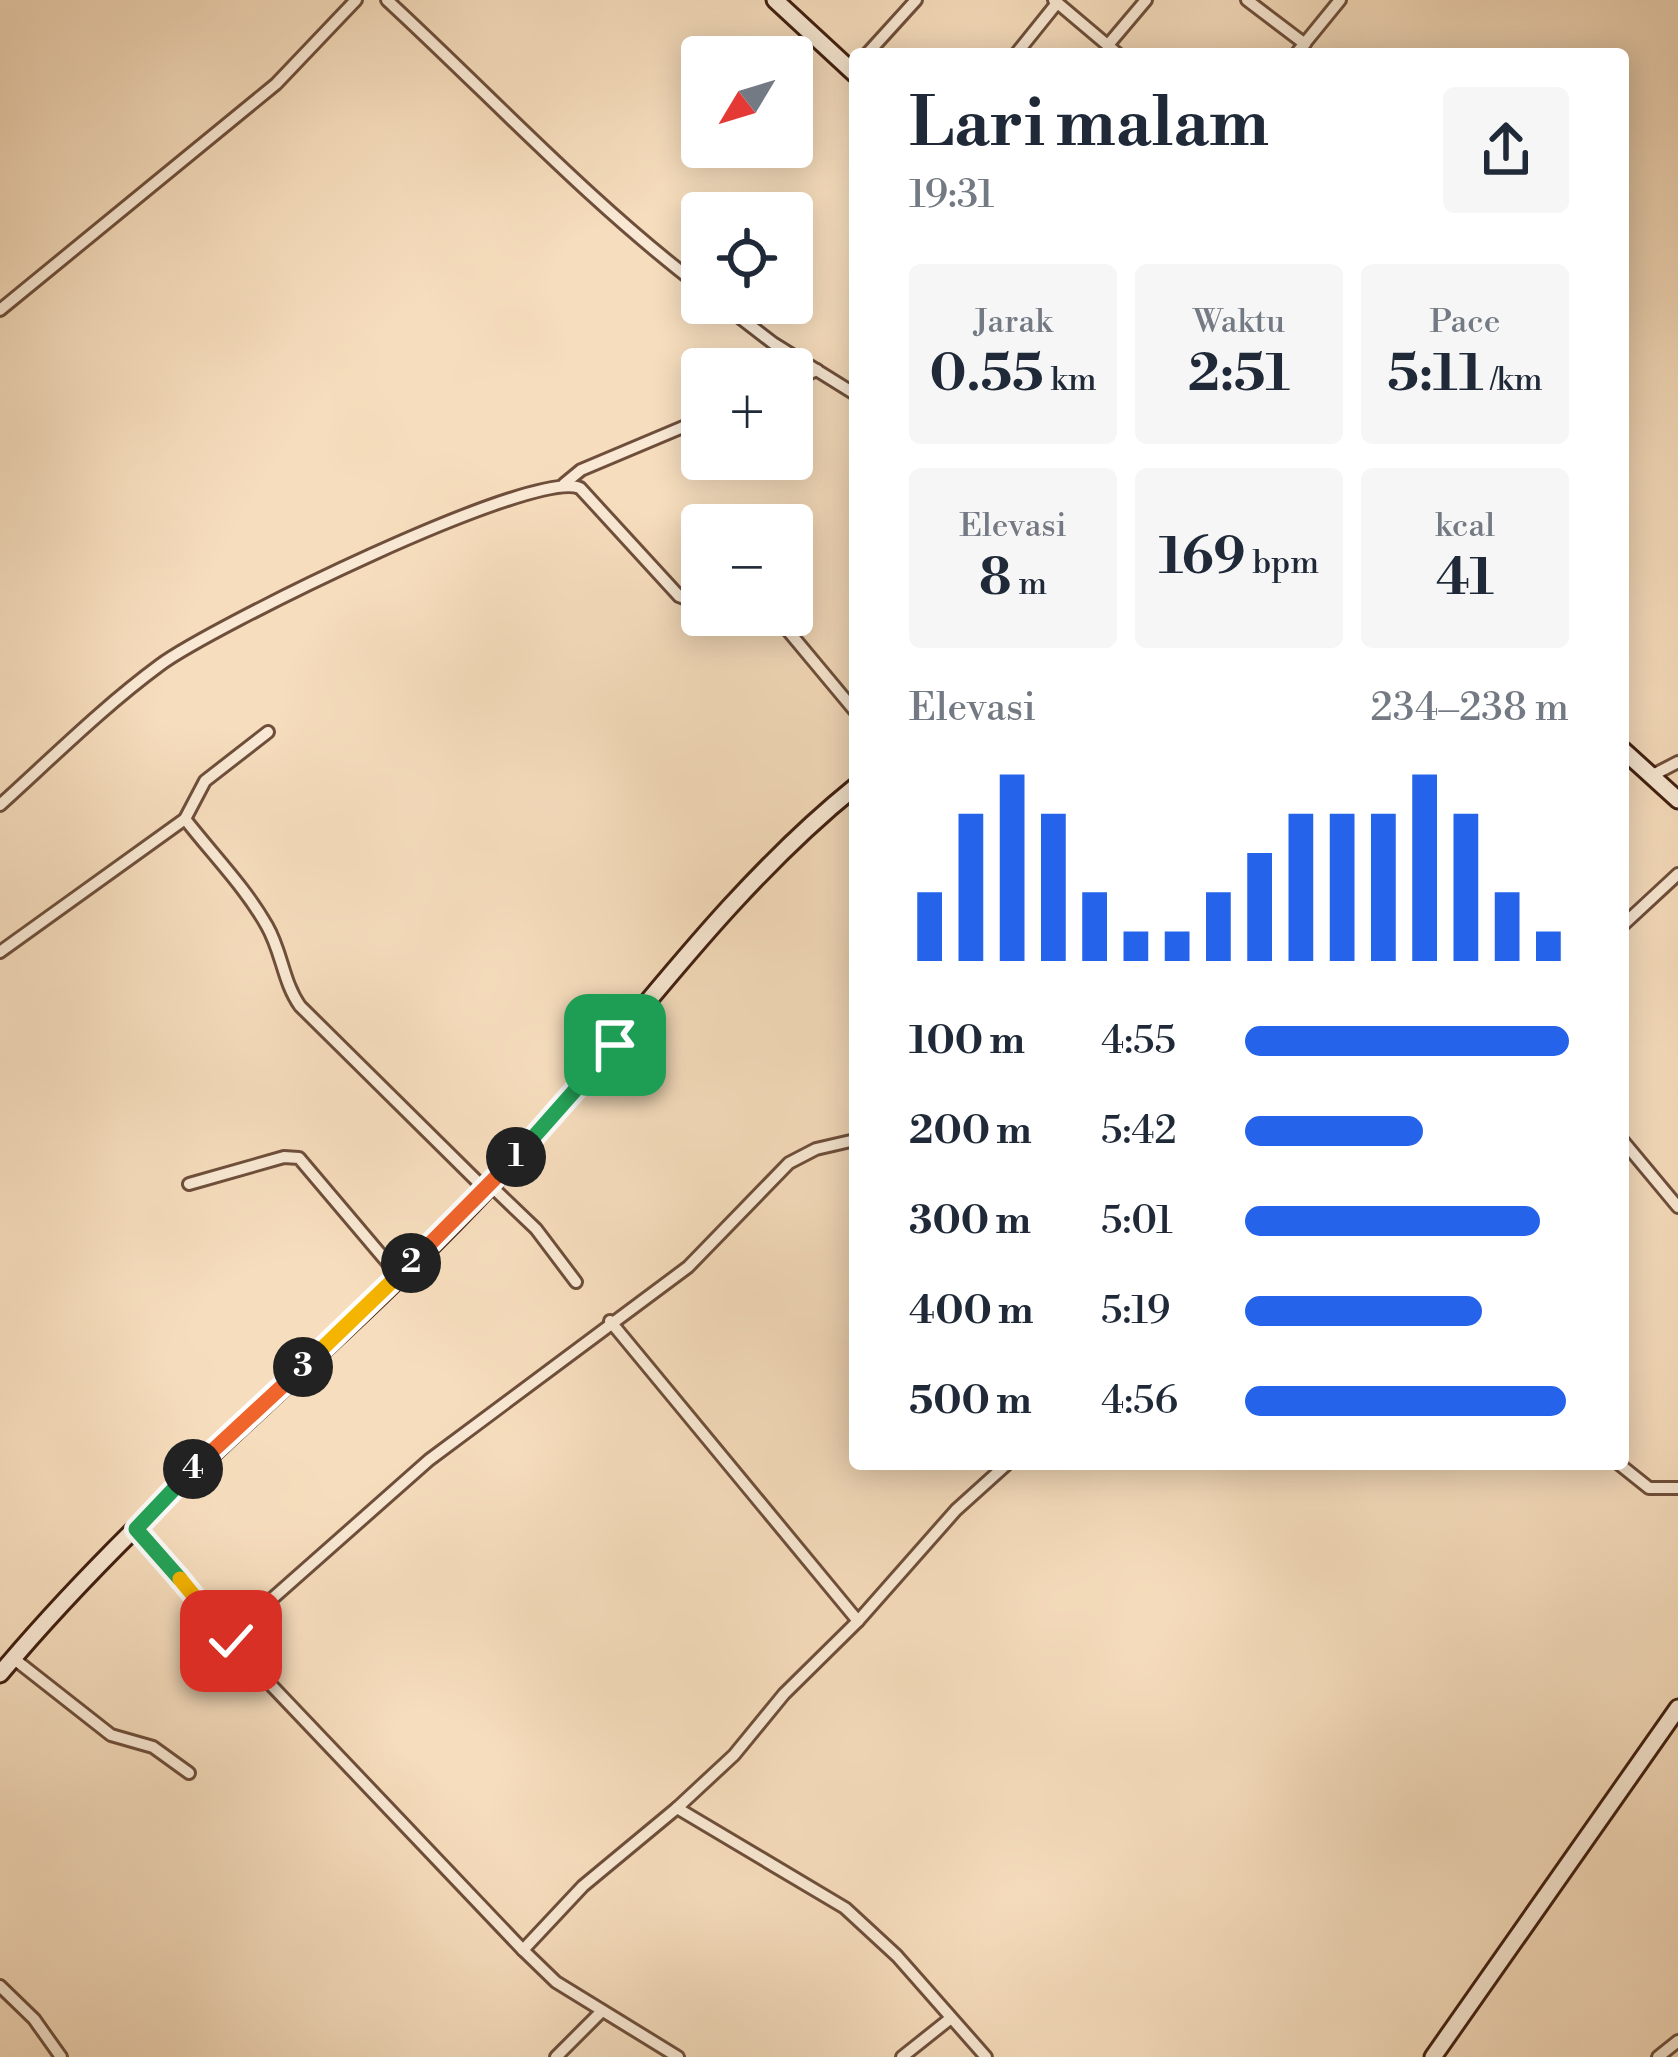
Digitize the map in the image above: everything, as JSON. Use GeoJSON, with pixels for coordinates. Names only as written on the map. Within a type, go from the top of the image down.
{"type":"FeatureCollection","features":[{"type":"Feature","properties":{"kind":"street"},"geometry":{"type":"LineString","coordinates":[[0,310],[276,84],[356,0]]}},
{"type":"Feature","properties":{"kind":"street"},"geometry":{"type":"LineString","coordinates":[[387,0],[559,168],[681,272]]}},
{"type":"Feature","properties":{"kind":"street"},"geometry":{"type":"LineString","coordinates":[[775,0],[849,67]]}},
{"type":"Feature","properties":{"kind":"street"},"geometry":{"type":"LineString","coordinates":[[872,48],[916,0]]}},
{"type":"Feature","properties":{"kind":"street"},"geometry":{"type":"LineString","coordinates":[[1114,48],[1146,0]]}},
{"type":"Feature","properties":{"kind":"street"},"geometry":{"type":"LineString","coordinates":[[1247,0],[1300,48]]}},
{"type":"Feature","properties":{"kind":"street"},"geometry":{"type":"LineString","coordinates":[[1302,48],[1340,0]]}},
{"type":"Feature","properties":{"kind":"street"},"geometry":{"type":"LineString","coordinates":[[1021,48],[1056,2],[1111,48]]}},
{"type":"Feature","properties":{"kind":"street"},"geometry":{"type":"LineString","coordinates":[[751,324],[849,390]]}},
{"type":"Feature","properties":{"kind":"street"},"geometry":{"type":"LineString","coordinates":[[813,372],[817,370]]}},
{"type":"Feature","properties":{"kind":"street"},"geometry":{"type":"LineString","coordinates":[[0,805],[180,653],[457,517],[564,484],[581,470],[681,427]]}},
{"type":"Feature","properties":{"kind":"street"},"geometry":{"type":"LineString","coordinates":[[564,484],[587,494],[681,597]]}},
{"type":"Feature","properties":{"kind":"street"},"geometry":{"type":"LineString","coordinates":[[793,636],[849,704]]}},
{"type":"Feature","properties":{"kind":"street"},"geometry":{"type":"LineString","coordinates":[[0,952],[185,819],[205,782],[268,732]]}},
{"type":"Feature","properties":{"kind":"street"},"geometry":{"type":"LineString","coordinates":[[1629,756],[1678,800]]}},
{"type":"Feature","properties":{"kind":"street"},"geometry":{"type":"LineString","coordinates":[[1651,776],[1678,762]]}},
{"type":"Feature","properties":{"kind":"street"},"geometry":{"type":"LineString","coordinates":[[0,1674],[7,1652],[488,1188],[570,1099],[729,904],[788,843],[849,792]]}},
{"type":"Feature","properties":{"kind":"street"},"geometry":{"type":"LineString","coordinates":[[185,819],[248,893],[280,952],[288,985],[300,1006],[536,1229],[576,1282]]}},
{"type":"Feature","properties":{"kind":"street"},"geometry":{"type":"LineString","coordinates":[[1629,919],[1678,874]]}},
{"type":"Feature","properties":{"kind":"street"},"geometry":{"type":"LineString","coordinates":[[230,1636],[429,1460],[688,1267],[789,1163],[816,1149],[849,1141]]}},
{"type":"Feature","properties":{"kind":"street"},"geometry":{"type":"LineString","coordinates":[[1629,1148],[1678,1207]]}},
{"type":"Feature","properties":{"kind":"street"},"geometry":{"type":"LineString","coordinates":[[189,1184],[284,1157],[299,1158],[398,1275]]}},
{"type":"Feature","properties":{"kind":"street"},"geometry":{"type":"LineString","coordinates":[[610,1321],[858,1621]]}},
{"type":"Feature","properties":{"kind":"street"},"geometry":{"type":"LineString","coordinates":[[523,1950],[583,1886],[734,1755],[784,1694],[858,1621],[956,1510],[1000,1470]]}},
{"type":"Feature","properties":{"kind":"street"},"geometry":{"type":"LineString","coordinates":[[1626,1470],[1649,1488],[1678,1488]]}},
{"type":"Feature","properties":{"kind":"street"},"geometry":{"type":"LineString","coordinates":[[136,1529],[234,1646],[523,1950],[556,1982],[678,2057]]}},
{"type":"Feature","properties":{"kind":"street"},"geometry":{"type":"LineString","coordinates":[[7,1652],[111,1735],[153,1747],[189,1773]]}},
{"type":"Feature","properties":{"kind":"street"},"geometry":{"type":"LineString","coordinates":[[1433,2057],[1678,1708]]}},
{"type":"Feature","properties":{"kind":"street"},"geometry":{"type":"LineString","coordinates":[[677,1808],[844,1909],[897,1956],[986,2057]]}},
{"type":"Feature","properties":{"kind":"street"},"geometry":{"type":"LineString","coordinates":[[0,1986],[34,2020],[61,2057]]}},
{"type":"Feature","properties":{"kind":"street"},"geometry":{"type":"LineString","coordinates":[[556,2057],[602,2011]]}},
{"type":"Feature","properties":{"kind":"street"},"geometry":{"type":"LineString","coordinates":[[902,2057],[950,2018]]}},
{"type":"Feature","properties":{"kind":"street"},"geometry":{"type":"LineString","coordinates":[[1658,2057],[1678,2041]]}},
{"type":"Feature","properties":{"kind":"route"},"geometry":{"type":"LineString","coordinates":[[231,1641],[136,1529],[486,1190],[615,1045]]}}]}
